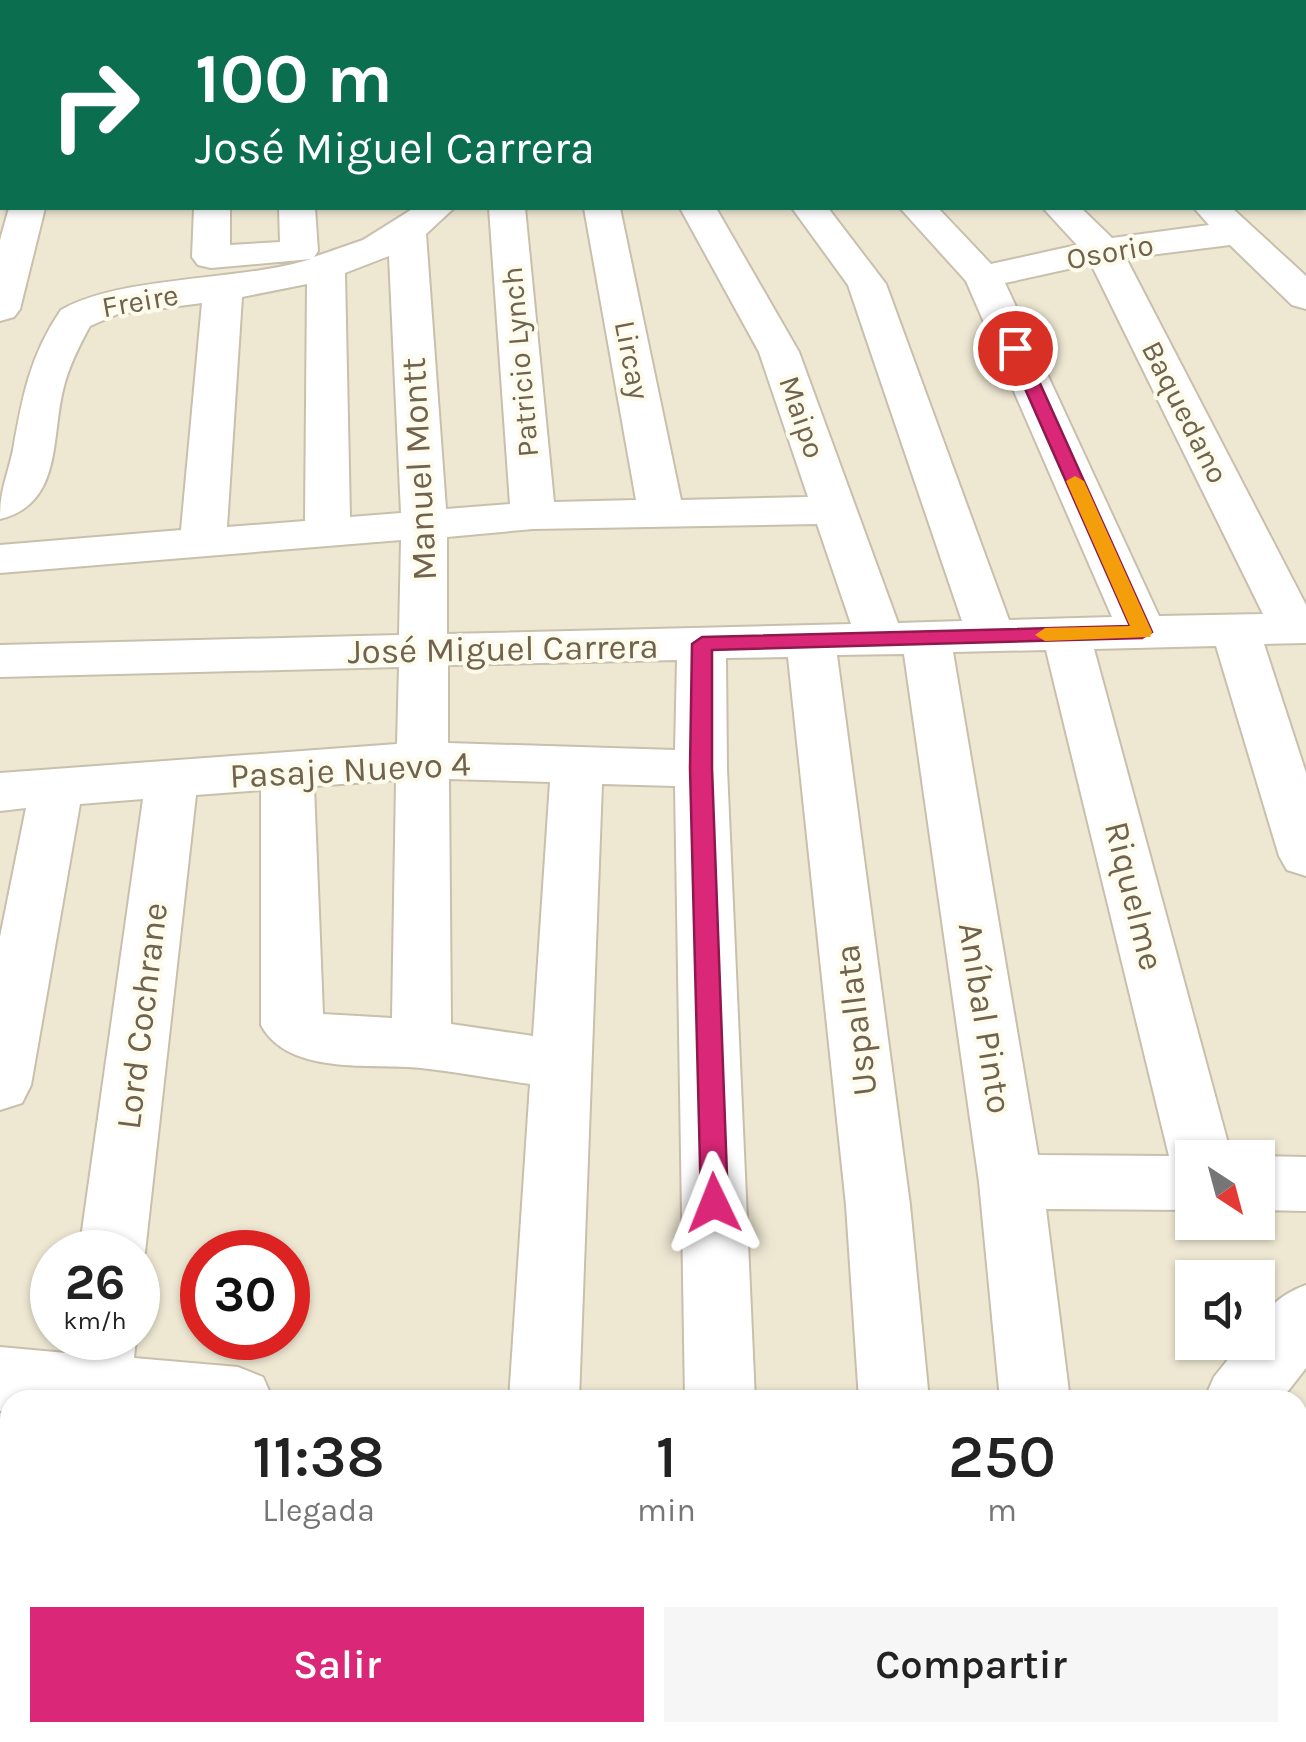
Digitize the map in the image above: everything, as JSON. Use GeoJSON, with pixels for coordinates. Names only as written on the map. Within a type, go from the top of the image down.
{"type":"FeatureCollection","features":[{"type":"Feature","properties":{"kind":"street"},"geometry":{"type":"LineString","coordinates":[[0,309],[26,210]]}},
{"type":"Feature","properties":{"kind":"street"},"geometry":{"type":"LineString","coordinates":[[203,542],[217,273],[212,210]]}},
{"type":"Feature","properties":{"kind":"street"},"geometry":{"type":"LineString","coordinates":[[298,210],[313,258],[328,532]]}},
{"type":"Feature","properties":{"kind":"street","name":"Patricio Lynch"},"geometry":{"type":"LineString","coordinates":[[507,210],[533,516]]}},
{"type":"Feature","properties":{"kind":"street","name":"Lircay"},"geometry":{"type":"LineString","coordinates":[[602,210],[661,514]]}},
{"type":"Feature","properties":{"kind":"street","name":"Maipo"},"geometry":{"type":"LineString","coordinates":[[699,210],[779,352],[835,510],[903,638]]}},
{"type":"Feature","properties":{"kind":"street"},"geometry":{"type":"LineString","coordinates":[[812,210],[867,284],[991,636]]}},
{"type":"Feature","properties":{"kind":"street"},"geometry":{"type":"LineString","coordinates":[[920,210],[984,277],[1142,632]]}},
{"type":"Feature","properties":{"kind":"street","name":"Baquedano"},"geometry":{"type":"LineString","coordinates":[[1062,210],[1103,250],[1300,628]]}},
{"type":"Feature","properties":{"kind":"street","name":"Freire"},"geometry":{"type":"LineString","coordinates":[[0,506],[16,495],[31,469],[46,379],[75,318],[102,306],[217,273],[274,283],[313,258],[406,217]]}},
{"type":"Feature","properties":{"kind":"street","name":"Manuel Montt"},"geometry":{"type":"LineString","coordinates":[[406,217],[424,523],[420,1044]]}},
{"type":"Feature","properties":{"kind":"street"},"geometry":{"type":"LineString","coordinates":[[1225,220],[1306,297]]}},
{"type":"Feature","properties":{"kind":"street","name":"Osorio"},"geometry":{"type":"LineString","coordinates":[[984,277],[1225,220]]}},
{"type":"Feature","properties":{"kind":"street"},"geometry":{"type":"LineString","coordinates":[[0,559],[533,516],[835,510]]}},
{"type":"Feature","properties":{"kind":"street","name":"José Miguel Carrera"},"geometry":{"type":"LineString","coordinates":[[0,661],[1300,628]]}},
{"type":"Feature","properties":{"kind":"street"},"geometry":{"type":"LineString","coordinates":[[1235,630],[1306,856]]}},
{"type":"Feature","properties":{"kind":"street","name":"Riquelme"},"geometry":{"type":"LineString","coordinates":[[1066,634],[1196,1140]]}},
{"type":"Feature","properties":{"kind":"street","name":"Aníbal Pinto"},"geometry":{"type":"LineString","coordinates":[[903,638],[1011,1182],[1033,1390]]}},
{"type":"Feature","properties":{"kind":"street","name":"Uspallata"},"geometry":{"type":"LineString","coordinates":[[811,640],[878,1205],[893,1390]]}},
{"type":"Feature","properties":{"kind":"street"},"geometry":{"type":"LineString","coordinates":[[702,644],[701,768],[720,1390]]}},
{"type":"Feature","properties":{"kind":"street","name":"Pasaje Nuevo 4"},"geometry":{"type":"LineString","coordinates":[[0,792],[424,760],[701,768]]}},
{"type":"Feature","properties":{"kind":"street"},"geometry":{"type":"LineString","coordinates":[[544,1390],[558,1064],[577,766]]}},
{"type":"Feature","properties":{"kind":"street"},"geometry":{"type":"LineString","coordinates":[[287,771],[291,1025],[316,1037],[420,1044],[558,1064]]}},
{"type":"Feature","properties":{"kind":"street","name":"Lord Cochrane"},"geometry":{"type":"LineString","coordinates":[[115,1230],[172,780]]}},
{"type":"Feature","properties":{"kind":"street"},"geometry":{"type":"LineString","coordinates":[[0,1085],[56,788]]}},
{"type":"Feature","properties":{"kind":"street"},"geometry":{"type":"LineString","coordinates":[[1011,1182],[1175,1183]]}},
{"type":"Feature","properties":{"kind":"street"},"geometry":{"type":"LineString","coordinates":[[1275,1183],[1306,1184]]}},
{"type":"Feature","properties":{"kind":"street"},"geometry":{"type":"LineString","coordinates":[[1247,1390],[1306,1315]]}},
{"type":"Feature","properties":{"kind":"street"},"geometry":{"type":"LineString","coordinates":[[0,1379],[99,1362],[201,1390]]}},
{"type":"Feature","properties":{"kind":"shaded area"},"geometry":{"type":"Polygon","coordinates":[[[0,210],[1306,210],[1306,1390],[0,1390],[0,210]]]}},
{"type":"Feature","properties":{"kind":"slow traffic"},"geometry":{"type":"LineString","coordinates":[[1045,635],[1142,632],[1075,481]]}},
{"type":"Feature","properties":{"kind":"route"},"geometry":{"type":"LineString","coordinates":[[714,1203],[701,768],[702,644],[1142,632],[1015,348]]}}]}
